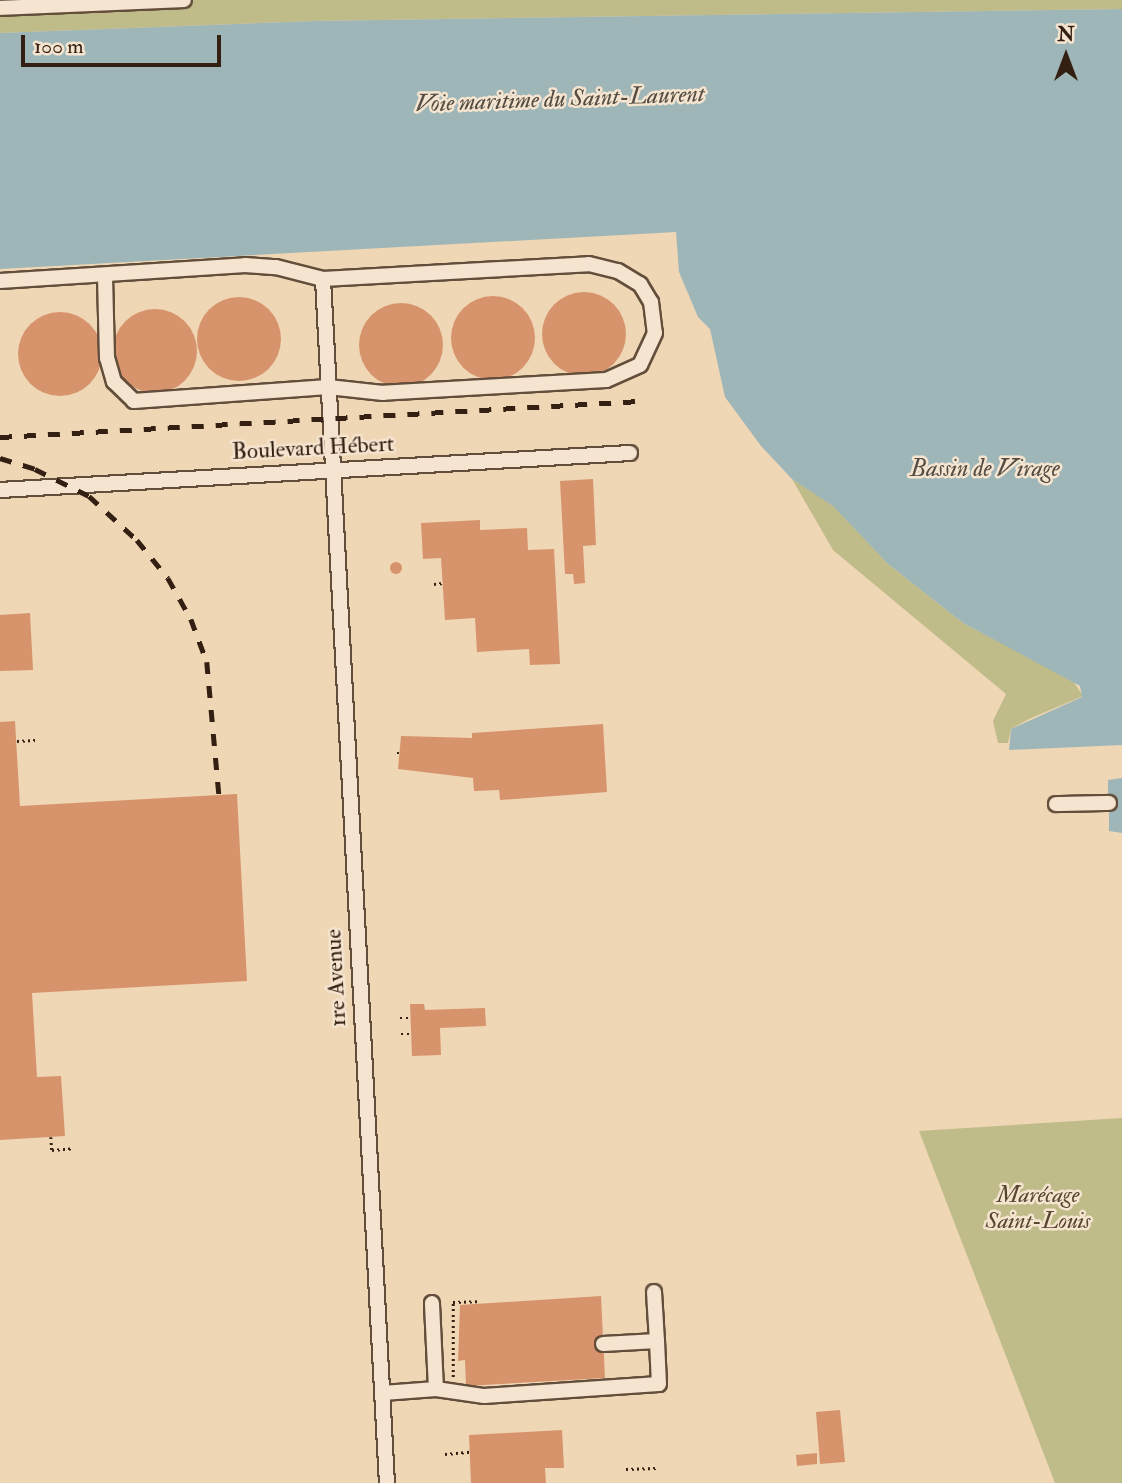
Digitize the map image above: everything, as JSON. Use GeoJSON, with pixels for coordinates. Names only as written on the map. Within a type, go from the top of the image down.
{"type":"FeatureCollection","features":[{"type":"Feature","properties":{"kind":"street"},"geometry":{"type":"LineString","coordinates":[[0,8],[184,0]]}},
{"type":"Feature","properties":{"kind":"street"},"geometry":{"type":"LineString","coordinates":[[0,281],[244,265],[276,267],[323,279],[589,264],[618,271],[640,284],[656,318],[650,350],[640,365],[607,380],[383,393],[328,387],[134,401],[114,382],[107,358],[105,275]]}},
{"type":"Feature","properties":{"kind":"street","name":"1re Avenue"},"geometry":{"type":"LineString","coordinates":[[323,279],[330,470],[387,1483]]}},
{"type":"Feature","properties":{"kind":"street","name":"Boulevard Hébert"},"geometry":{"type":"LineString","coordinates":[[0,490],[630,453]]}},
{"type":"Feature","properties":{"kind":"street"},"geometry":{"type":"LineString","coordinates":[[1056,804],[1109,803]]}},
{"type":"Feature","properties":{"kind":"street"},"geometry":{"type":"LineString","coordinates":[[383,1393],[440,1383],[484,1396],[659,1384],[654,1292]]}},
{"type":"Feature","properties":{"kind":"street"},"geometry":{"type":"LineString","coordinates":[[432,1303],[440,1383]]}},
{"type":"Feature","properties":{"kind":"street"},"geometry":{"type":"LineString","coordinates":[[603,1344],[657,1340]]}},
{"type":"Feature","properties":{"kind":"path"},"geometry":{"type":"LineString","coordinates":[[434,584],[443,583]]}},
{"type":"Feature","properties":{"kind":"path"},"geometry":{"type":"LineString","coordinates":[[16,741],[35,740]]}},
{"type":"Feature","properties":{"kind":"path"},"geometry":{"type":"LineString","coordinates":[[400,1018],[410,1018]]}},
{"type":"Feature","properties":{"kind":"path"},"geometry":{"type":"LineString","coordinates":[[401,1034],[411,1034]]}},
{"type":"Feature","properties":{"kind":"path"},"geometry":{"type":"LineString","coordinates":[[51,1137],[52,1150],[74,1148]]}},
{"type":"Feature","properties":{"kind":"path"},"geometry":{"type":"LineString","coordinates":[[440,1383],[456,1376],[453,1302],[477,1301]]}},
{"type":"Feature","properties":{"kind":"path"},"geometry":{"type":"LineString","coordinates":[[445,1454],[470,1452]]}},
{"type":"Feature","properties":{"kind":"path"},"geometry":{"type":"LineString","coordinates":[[626,1469],[657,1468]]}},
{"type":"Feature","properties":{"kind":"green space"},"geometry":{"type":"Polygon","coordinates":[[[0,0],[1122,0],[1122,9],[313,21],[0,33],[0,0]]]}},
{"type":"Feature","properties":{"kind":"green space"},"geometry":{"type":"Polygon","coordinates":[[[792,479],[833,505],[888,564],[963,623],[1073,681],[1083,696],[1029,719],[1011,729],[1008,743],[998,743],[993,721],[1006,694],[833,550],[792,479]]]}},
{"type":"Feature","properties":{"kind":"green space","name":"Marécage Saint-Louis"},"geometry":{"type":"Polygon","coordinates":[[[1122,1118],[1122,1483],[1055,1483],[919,1131],[1122,1118]]]}},
{"type":"Feature","properties":{"kind":"water"},"geometry":{"type":"Polygon","coordinates":[[[1122,9],[1122,745],[1009,750],[1011,729],[1082,697],[1080,686],[963,623],[888,564],[833,506],[792,479],[761,446],[725,397],[710,329],[698,317],[679,272],[676,232],[0,269],[0,33],[313,21],[1122,9]]]}},
{"type":"Feature","properties":{"kind":"water"},"geometry":{"type":"Polygon","coordinates":[[[1122,778],[1122,833],[1109,831],[1109,810],[1076,810],[1108,797],[1108,780],[1122,778]]]}},
{"type":"Feature","properties":{"kind":"building"},"geometry":{"type":"Polygon","coordinates":[[[584,292],[607,299],[619,311],[626,334],[619,357],[607,369],[584,376],[561,369],[549,357],[542,334],[549,311],[561,299],[584,292]]]}},
{"type":"Feature","properties":{"kind":"building"},"geometry":{"type":"Polygon","coordinates":[[[493,296],[509,299],[528,315],[535,338],[532,354],[516,373],[493,380],[477,377],[458,361],[451,338],[454,322],[470,303],[493,296]]]}},
{"type":"Feature","properties":{"kind":"building"},"geometry":{"type":"Polygon","coordinates":[[[239,297],[262,304],[274,316],[281,339],[274,362],[262,374],[239,381],[216,374],[204,362],[197,339],[204,316],[216,304],[239,297]]]}},
{"type":"Feature","properties":{"kind":"building"},"geometry":{"type":"Polygon","coordinates":[[[401,303],[417,306],[436,322],[443,345],[440,361],[424,380],[401,387],[385,384],[366,368],[359,345],[362,329],[378,310],[401,303]]]}},
{"type":"Feature","properties":{"kind":"building"},"geometry":{"type":"Polygon","coordinates":[[[155,309],[178,316],[190,328],[197,351],[190,374],[178,386],[155,393],[132,386],[120,374],[113,351],[120,328],[132,316],[155,309]]]}},
{"type":"Feature","properties":{"kind":"building"},"geometry":{"type":"Polygon","coordinates":[[[60,312],[83,319],[95,331],[102,354],[95,377],[83,389],[60,396],[37,389],[25,377],[18,354],[25,331],[37,319],[60,312]]]}},
{"type":"Feature","properties":{"kind":"building"},"geometry":{"type":"Polygon","coordinates":[[[593,479],[596,545],[583,546],[585,583],[574,584],[573,574],[565,574],[560,481],[593,479]]]}},
{"type":"Feature","properties":{"kind":"building"},"geometry":{"type":"Polygon","coordinates":[[[480,520],[480,530],[527,528],[528,550],[554,549],[560,664],[530,665],[529,649],[477,652],[475,618],[445,620],[441,558],[423,559],[421,523],[480,520]]]}},
{"type":"Feature","properties":{"kind":"building"},"geometry":{"type":"Polygon","coordinates":[[[396,562],[402,568],[396,574],[390,568],[396,562]]]}},
{"type":"Feature","properties":{"kind":"building"},"geometry":{"type":"Polygon","coordinates":[[[30,613],[33,670],[0,671],[0,615],[30,613]]]}},
{"type":"Feature","properties":{"kind":"building"},"geometry":{"type":"Polygon","coordinates":[[[15,721],[20,806],[237,794],[247,981],[32,993],[37,1077],[61,1076],[65,1136],[0,1140],[0,722],[15,721]]]}},
{"type":"Feature","properties":{"kind":"building"},"geometry":{"type":"Polygon","coordinates":[[[603,724],[607,792],[500,800],[499,790],[474,791],[473,778],[398,769],[401,736],[472,738],[472,733],[603,724]]]}},
{"type":"Feature","properties":{"kind":"building"},"geometry":{"type":"Polygon","coordinates":[[[410,1004],[424,1004],[425,1010],[485,1008],[486,1026],[440,1028],[441,1055],[412,1056],[410,1004]]]}},
{"type":"Feature","properties":{"kind":"building"},"geometry":{"type":"Polygon","coordinates":[[[601,1296],[605,1378],[466,1386],[465,1360],[458,1361],[460,1305],[601,1296]]]}},
{"type":"Feature","properties":{"kind":"building"},"geometry":{"type":"Polygon","coordinates":[[[840,1410],[845,1462],[820,1464],[816,1412],[840,1410]]]}},
{"type":"Feature","properties":{"kind":"building"},"geometry":{"type":"Polygon","coordinates":[[[562,1430],[564,1468],[545,1468],[546,1483],[471,1483],[469,1435],[562,1430]]]}},
{"type":"Feature","properties":{"kind":"building"},"geometry":{"type":"Polygon","coordinates":[[[817,1453],[817,1464],[797,1466],[796,1455],[817,1453]]]}},
{"type":"Feature","properties":{"kind":"railway"},"geometry":{"type":"LineString","coordinates":[[0,437],[639,401]]}},
{"type":"Feature","properties":{"kind":"railway"},"geometry":{"type":"LineString","coordinates":[[0,458],[35,469],[89,496],[137,540],[168,578],[191,619],[207,662],[219,795]]}},
{"type":"Feature","properties":{"kind":"water label","name":"Voie maritime du Saint-Laurent"},"geometry":{"type":"Point","coordinates":[560,99]}},
{"type":"Feature","properties":{"kind":"water label","name":"Bassin de Virage"},"geometry":{"type":"Point","coordinates":[985,469]}}]}
